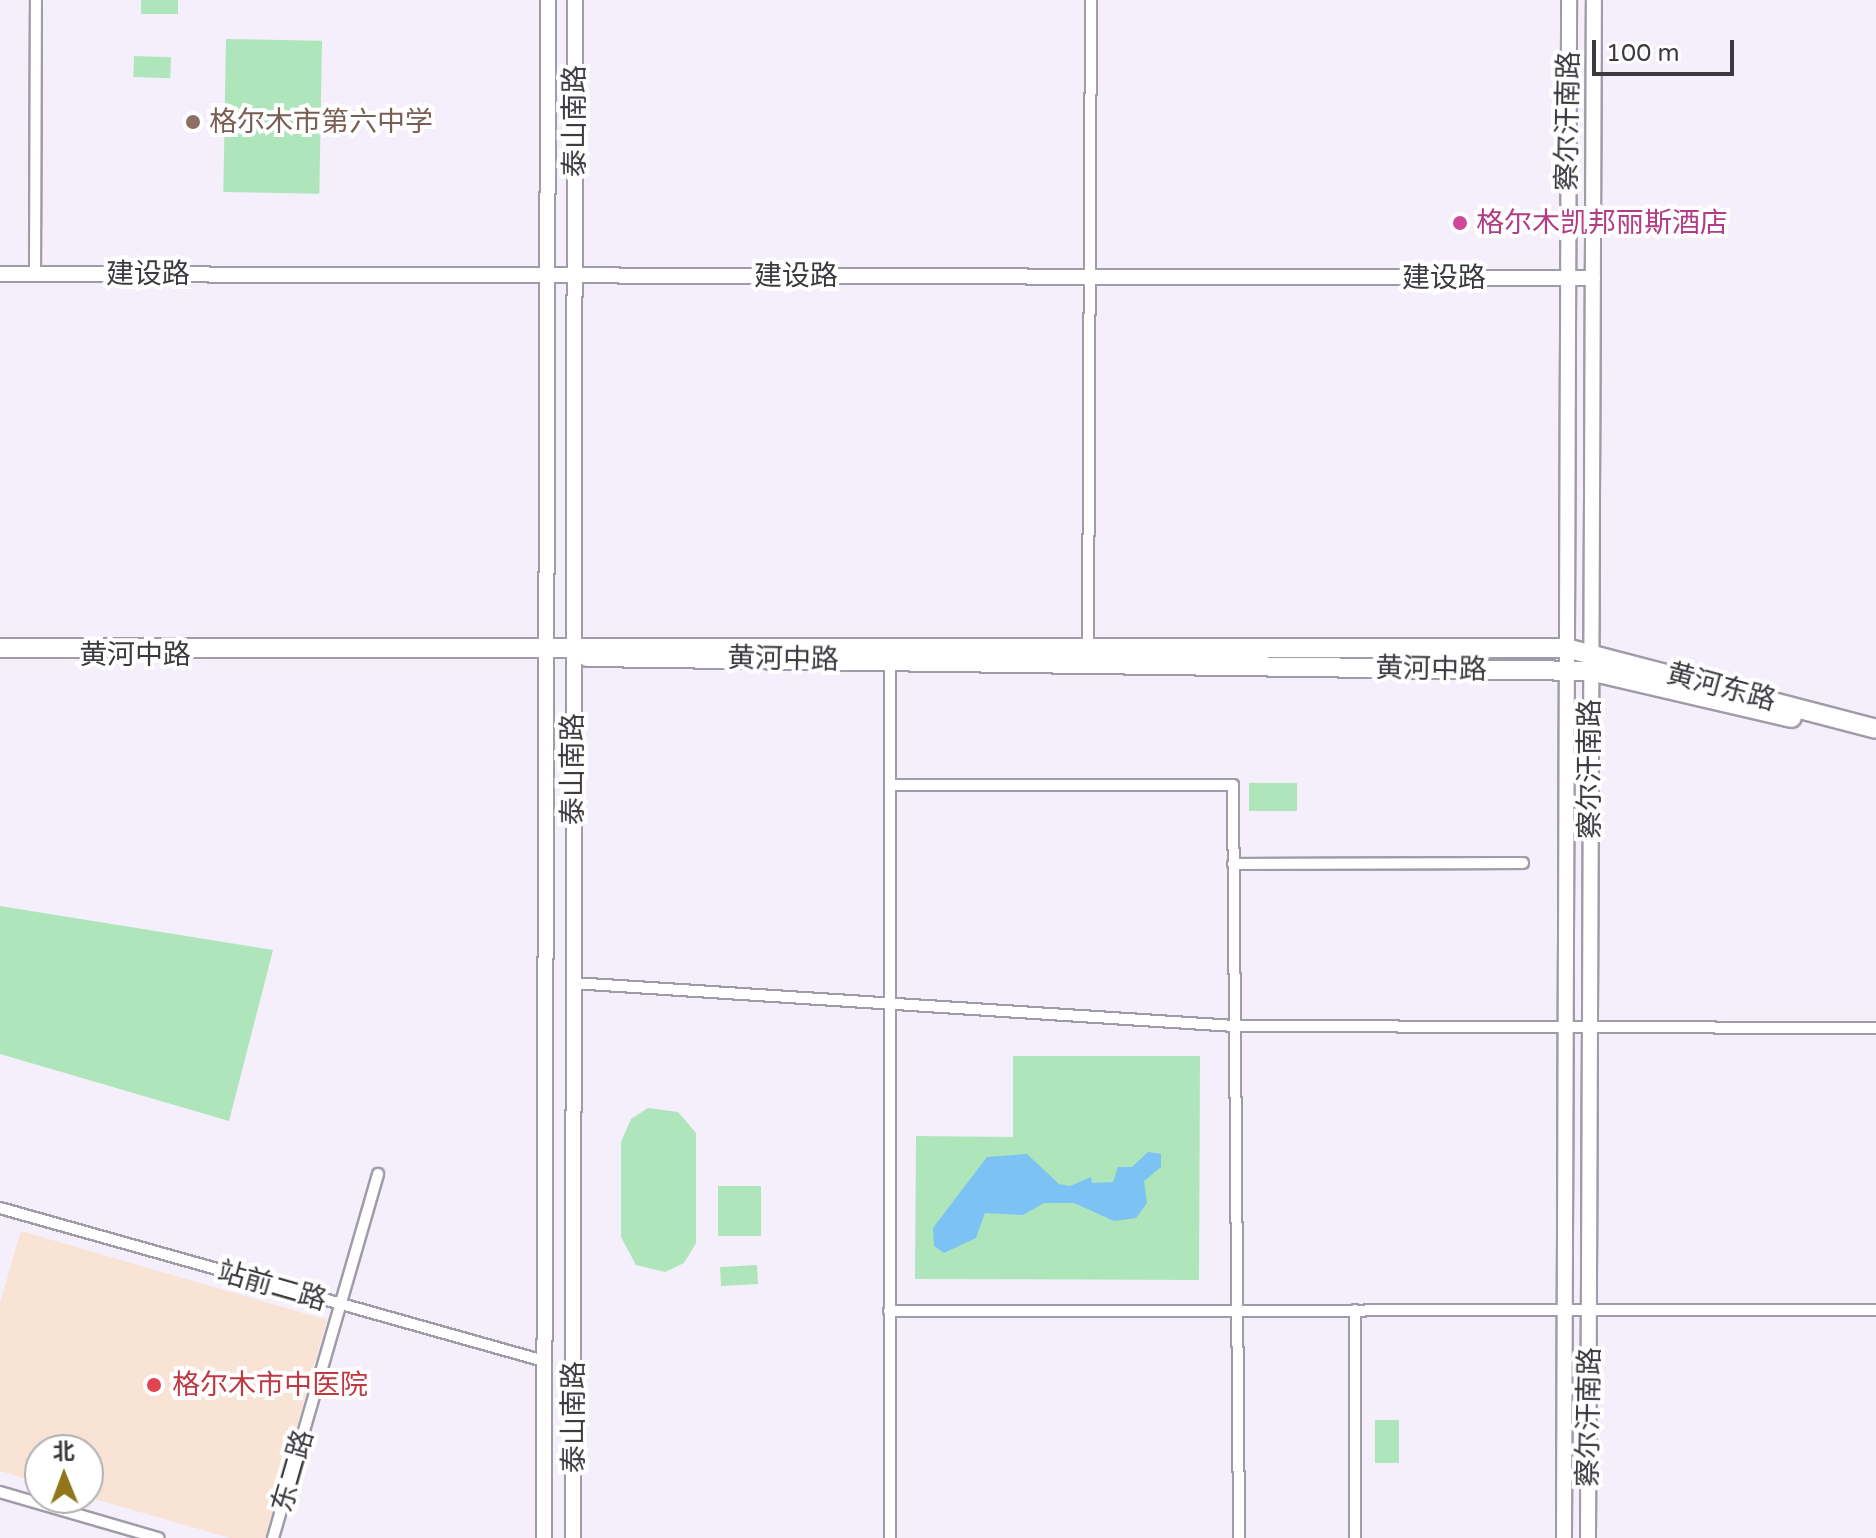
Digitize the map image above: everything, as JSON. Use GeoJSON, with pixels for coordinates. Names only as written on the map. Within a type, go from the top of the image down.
{"type":"FeatureCollection","features":[{"type":"Feature","properties":{"kind":"highway","name":"黄河中路"},"geometry":{"type":"LineString","coordinates":[[0,648],[1088,656],[1565,672]]}},
{"type":"Feature","properties":{"kind":"highway","name":"黄河中路"},"geometry":{"type":"LineString","coordinates":[[572,651],[890,661],[1566,648]]}},
{"type":"Feature","properties":{"kind":"highway","name":"黄河东路"},"geometry":{"type":"LineString","coordinates":[[1566,648],[1876,729]]}},
{"type":"Feature","properties":{"kind":"highway","name":"黄河中路"},"geometry":{"type":"LineString","coordinates":[[0,655],[545,651]]}},
{"type":"Feature","properties":{"kind":"highway","name":"黄河东路"},"geometry":{"type":"LineString","coordinates":[[1565,672],[1590,671],[1876,740]]}},
{"type":"Feature","properties":{"kind":"street"},"geometry":{"type":"LineString","coordinates":[[35,274],[36,0]]}},
{"type":"Feature","properties":{"kind":"street","name":"泰山南路"},"geometry":{"type":"LineString","coordinates":[[544,1538],[548,0]]}},
{"type":"Feature","properties":{"kind":"street","name":"泰山南路"},"geometry":{"type":"LineString","coordinates":[[573,1538],[575,0]]}},
{"type":"Feature","properties":{"kind":"street"},"geometry":{"type":"LineString","coordinates":[[1088,656],[1091,0]]}},
{"type":"Feature","properties":{"kind":"street","name":"察尔汗南路"},"geometry":{"type":"LineString","coordinates":[[1564,1538],[1569,0]]}},
{"type":"Feature","properties":{"kind":"street","name":"察尔汗南路"},"geometry":{"type":"LineString","coordinates":[[1588,1538],[1594,0]]}},
{"type":"Feature","properties":{"kind":"street","name":"建设路"},"geometry":{"type":"LineString","coordinates":[[0,274],[1593,278]]}},
{"type":"Feature","properties":{"kind":"street"},"geometry":{"type":"LineString","coordinates":[[890,661],[890,1538]]}},
{"type":"Feature","properties":{"kind":"street"},"geometry":{"type":"LineString","coordinates":[[1566,742],[1589,743]]}},
{"type":"Feature","properties":{"kind":"street"},"geometry":{"type":"LineString","coordinates":[[890,785],[1233,785],[1239,1538]]}},
{"type":"Feature","properties":{"kind":"street"},"geometry":{"type":"LineString","coordinates":[[1233,864],[1523,863]]}},
{"type":"Feature","properties":{"kind":"street"},"geometry":{"type":"LineString","coordinates":[[573,983],[892,1000],[1234,1026],[1876,1028]]}},
{"type":"Feature","properties":{"kind":"street","name":"东二路"},"geometry":{"type":"LineString","coordinates":[[273,1538],[378,1174]]}},
{"type":"Feature","properties":{"kind":"street","name":"站前二路"},"geometry":{"type":"LineString","coordinates":[[0,1208],[544,1361]]}},
{"type":"Feature","properties":{"kind":"street"},"geometry":{"type":"LineString","coordinates":[[1355,1310],[1355,1538]]}},
{"type":"Feature","properties":{"kind":"street"},"geometry":{"type":"LineString","coordinates":[[889,1311],[1876,1310]]}},
{"type":"Feature","properties":{"kind":"street"},"geometry":{"type":"LineString","coordinates":[[0,1492],[158,1538]]}},
{"type":"Feature","properties":{"kind":"shaded area","name":"格尔木市中医院"},"geometry":{"type":"Polygon","coordinates":[[[21,1231],[327,1320],[265,1538],[230,1538],[104,1502],[104,1434],[24,1434],[24,1478],[0,1471],[0,1303],[21,1231]]]}},
{"type":"Feature","properties":{"kind":"green space"},"geometry":{"type":"Polygon","coordinates":[[[141,0],[178,0],[178,14],[141,14],[141,0]]]}},
{"type":"Feature","properties":{"kind":"green space"},"geometry":{"type":"Polygon","coordinates":[[[226,39],[322,41],[319,194],[223,192],[226,39]]]}},
{"type":"Feature","properties":{"kind":"green space"},"geometry":{"type":"Polygon","coordinates":[[[134,56],[171,57],[170,78],[133,77],[134,56]]]}},
{"type":"Feature","properties":{"kind":"green space"},"geometry":{"type":"Polygon","coordinates":[[[1249,783],[1297,783],[1297,811],[1249,811],[1249,783]]]}},
{"type":"Feature","properties":{"kind":"green space"},"geometry":{"type":"Polygon","coordinates":[[[0,906],[273,950],[229,1121],[0,1054],[0,906]]]}},
{"type":"Feature","properties":{"kind":"green space"},"geometry":{"type":"Polygon","coordinates":[[[1013,1056],[1200,1056],[1199,1280],[915,1279],[916,1136],[1013,1137],[1013,1056]]]}},
{"type":"Feature","properties":{"kind":"green space"},"geometry":{"type":"Polygon","coordinates":[[[648,1108],[678,1112],[696,1133],[696,1243],[684,1263],[665,1272],[636,1265],[621,1237],[621,1142],[631,1119],[648,1108]]]}},
{"type":"Feature","properties":{"kind":"green space"},"geometry":{"type":"Polygon","coordinates":[[[718,1186],[761,1186],[761,1236],[718,1236],[718,1186]]]}},
{"type":"Feature","properties":{"kind":"green space"},"geometry":{"type":"Polygon","coordinates":[[[757,1265],[758,1284],[721,1286],[720,1267],[757,1265]]]}},
{"type":"Feature","properties":{"kind":"green space"},"geometry":{"type":"Polygon","coordinates":[[[1375,1420],[1399,1420],[1399,1463],[1375,1463],[1375,1420]]]}},
{"type":"Feature","properties":{"kind":"water"},"geometry":{"type":"Polygon","coordinates":[[[1148,1152],[1161,1154],[1161,1167],[1144,1181],[1147,1203],[1136,1218],[1114,1221],[1074,1203],[1044,1203],[1023,1215],[985,1213],[976,1238],[944,1253],[934,1246],[933,1228],[987,1157],[1027,1154],[1059,1184],[1070,1186],[1091,1177],[1092,1183],[1113,1182],[1118,1167],[1132,1167],[1148,1152]]]}},
{"type":"Feature","properties":{"kind":"place","name":"格尔木市第六中学"},"geometry":{"type":"Point","coordinates":[193,122]}},
{"type":"Feature","properties":{"kind":"place","name":"格尔木凯邦丽斯酒店"},"geometry":{"type":"Point","coordinates":[1460,223]}},
{"type":"Feature","properties":{"kind":"place","name":"格尔木市中医院"},"geometry":{"type":"Point","coordinates":[154,1385]}}]}
